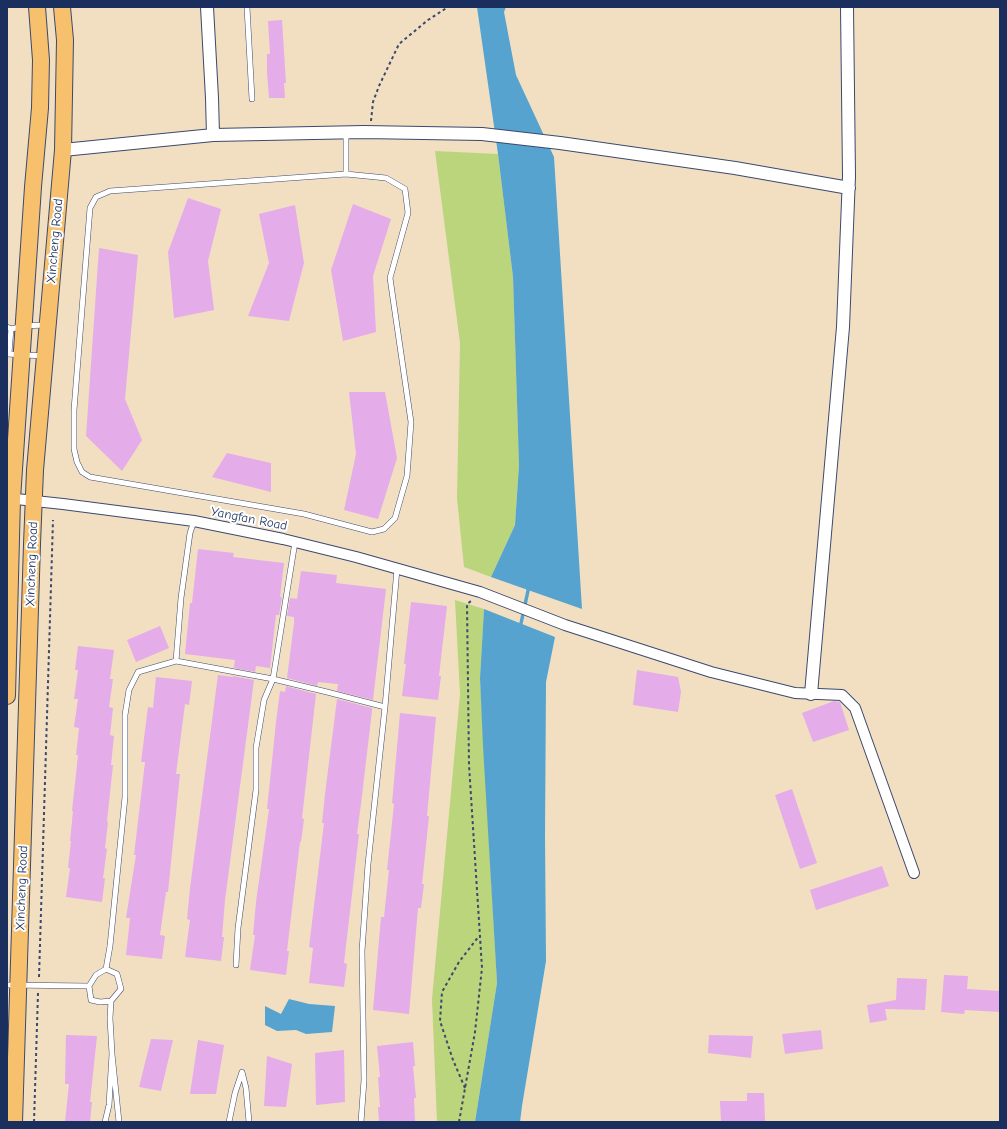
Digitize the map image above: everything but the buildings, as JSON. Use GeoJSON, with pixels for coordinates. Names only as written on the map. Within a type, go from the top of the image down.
{"type":"FeatureCollection","features":[{"type":"Feature","properties":{"kind":"main road","name":"Xincheng Road"},"geometry":{"type":"LineString","coordinates":[[7,696],[14,327],[32,187],[40,102],[41,60],[37,7]]}},
{"type":"Feature","properties":{"kind":"main road","name":"Xincheng Road"},"geometry":{"type":"LineString","coordinates":[[14,1122],[13,985],[35,470],[63,150],[64,40],[62,7]]}},
{"type":"Feature","properties":{"kind":"street"},"geometry":{"type":"LineString","coordinates":[[207,7],[213,135]]}},
{"type":"Feature","properties":{"kind":"street"},"geometry":{"type":"LineString","coordinates":[[811,694],[843,326],[848,188],[847,7]]}},
{"type":"Feature","properties":{"kind":"street"},"geometry":{"type":"LineString","coordinates":[[63,150],[213,135],[346,132],[482,134],[560,143],[735,168],[848,188]]}},
{"type":"Feature","properties":{"kind":"street","name":"Yangfan Road"},"geometry":{"type":"LineString","coordinates":[[10,499],[194,521],[295,542],[480,592],[565,625],[711,672],[795,693],[842,695],[854,708],[914,873]]}},
{"type":"Feature","properties":{"kind":"lane"},"geometry":{"type":"LineString","coordinates":[[248,7],[252,99]]}},
{"type":"Feature","properties":{"kind":"lane"},"geometry":{"type":"LineString","coordinates":[[346,132],[346,174]]}},
{"type":"Feature","properties":{"kind":"lane"},"geometry":{"type":"LineString","coordinates":[[346,174],[386,178],[405,189],[408,213],[390,278],[411,422],[407,476],[395,518],[384,529],[372,532],[304,514],[90,477],[82,472],[77,462],[74,449],[74,410],[90,208],[96,197],[110,191],[346,174]]}},
{"type":"Feature","properties":{"kind":"lane"},"geometry":{"type":"LineString","coordinates":[[14,327],[48,324]]}},
{"type":"Feature","properties":{"kind":"lane"},"geometry":{"type":"LineString","coordinates":[[13,354],[45,356]]}},
{"type":"Feature","properties":{"kind":"lane"},"geometry":{"type":"LineString","coordinates":[[176,661],[180,598],[190,533],[194,521]]}},
{"type":"Feature","properties":{"kind":"lane"},"geometry":{"type":"LineString","coordinates":[[236,965],[238,928],[256,790],[256,748],[264,700],[273,679],[295,542]]}},
{"type":"Feature","properties":{"kind":"lane"},"geometry":{"type":"LineString","coordinates":[[361,1122],[364,1080],[362,951],[368,864],[385,707],[397,569]]}},
{"type":"Feature","properties":{"kind":"lane"},"geometry":{"type":"LineString","coordinates":[[106,969],[112,931],[125,804],[126,715],[128,690],[138,672],[176,661],[273,679],[385,707]]}},
{"type":"Feature","properties":{"kind":"lane"},"geometry":{"type":"LineString","coordinates":[[106,969],[96,975],[89,986],[91,1000],[100,1002],[111,1001]]}},
{"type":"Feature","properties":{"kind":"lane"},"geometry":{"type":"LineString","coordinates":[[106,969],[117,974],[121,990],[111,1001],[110,1018],[119,1122]]}},
{"type":"Feature","properties":{"kind":"lane"},"geometry":{"type":"LineString","coordinates":[[13,985],[89,986]]}},
{"type":"Feature","properties":{"kind":"lane"},"geometry":{"type":"LineString","coordinates":[[105,1122],[109,1105],[112,1054]]}},
{"type":"Feature","properties":{"kind":"lane"},"geometry":{"type":"LineString","coordinates":[[229,1122],[235,1093],[242,1072],[246,1088],[249,1122]]}},
{"type":"Feature","properties":{"kind":"path"},"geometry":{"type":"LineString","coordinates":[[370,132],[373,102],[399,44],[428,20],[448,7]]}},
{"type":"Feature","properties":{"kind":"path"},"geometry":{"type":"LineString","coordinates":[[34,1122],[53,520]]}},
{"type":"Feature","properties":{"kind":"path"},"geometry":{"type":"LineString","coordinates":[[459,1122],[475,1032],[482,968],[469,765],[467,604],[480,592]]}},
{"type":"Feature","properties":{"kind":"path"},"geometry":{"type":"LineString","coordinates":[[466,1089],[453,1060],[440,1021],[442,992],[459,962],[480,936]]}},
{"type":"Feature","properties":{"kind":"green space"},"geometry":{"type":"Polygon","coordinates":[[[435,151],[498,154],[513,277],[519,465],[515,525],[491,577],[464,567],[457,498],[460,343],[435,151]]]}},
{"type":"Feature","properties":{"kind":"green space"},"geometry":{"type":"Polygon","coordinates":[[[455,600],[484,609],[480,678],[497,983],[475,1122],[437,1122],[432,999],[460,694],[455,600]]]}},
{"type":"Feature","properties":{"kind":"water"},"geometry":{"type":"Polygon","coordinates":[[[477,7],[506,7],[504,12],[516,75],[554,157],[582,609],[491,577],[515,525],[519,465],[513,277],[498,154],[477,7]]]}},
{"type":"Feature","properties":{"kind":"water"},"geometry":{"type":"Polygon","coordinates":[[[484,609],[555,637],[546,682],[546,961],[520,1122],[475,1122],[497,983],[480,678],[484,609]]]}},
{"type":"Feature","properties":{"kind":"water"},"geometry":{"type":"Polygon","coordinates":[[[289,999],[309,1004],[335,1006],[332,1032],[306,1034],[296,1030],[277,1031],[265,1025],[265,1006],[281,1014],[289,999]]]}},
{"type":"Feature","properties":{"kind":"waterway"},"geometry":{"type":"LineString","coordinates":[[520,628],[529,586]]}}]}
